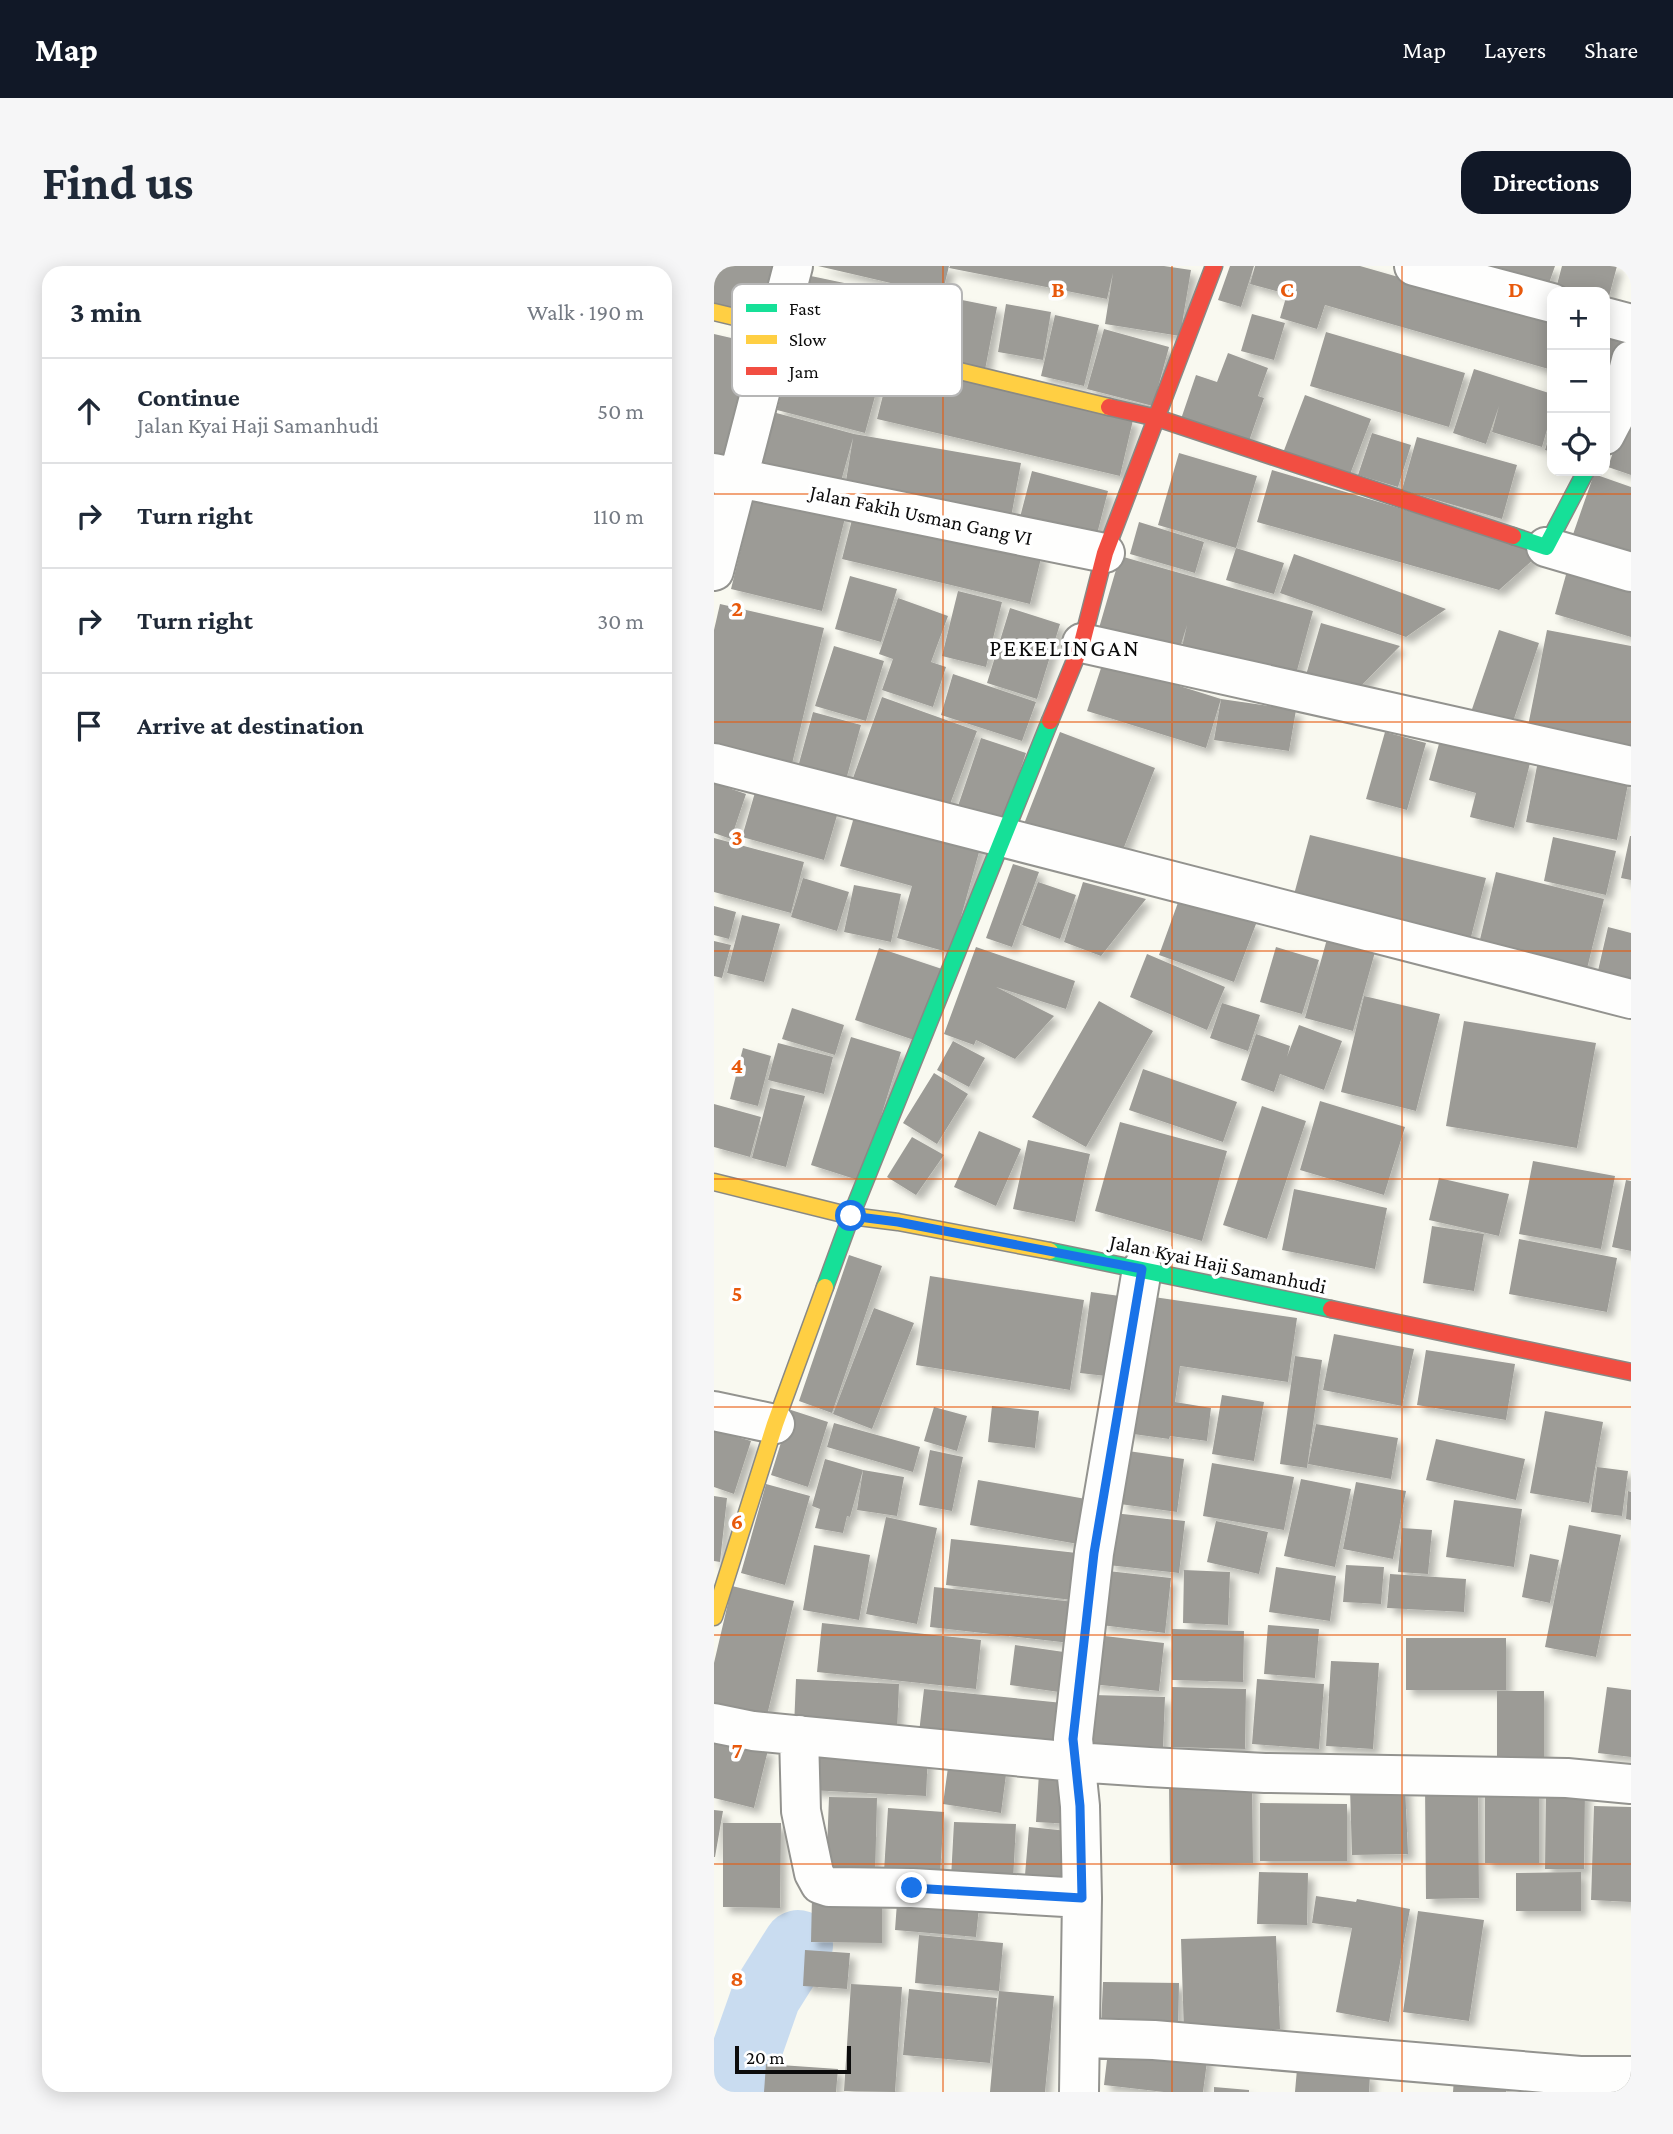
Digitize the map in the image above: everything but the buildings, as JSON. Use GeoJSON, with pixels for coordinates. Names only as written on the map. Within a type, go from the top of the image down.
{"type":"FeatureCollection","features":[{"type":"Feature","properties":{"kind":"street"},"geometry":{"type":"LineString","coordinates":[[788,284],[793,266]]}},
{"type":"Feature","properties":{"kind":"street"},"geometry":{"type":"LineString","coordinates":[[714,1617],[720,1575],[851,1216],[1082,643],[1105,553],[1214,266]]}},
{"type":"Feature","properties":{"kind":"street"},"geometry":{"type":"LineString","coordinates":[[1414,266],[1547,302]]}},
{"type":"Feature","properties":{"kind":"street"},"geometry":{"type":"LineString","coordinates":[[714,312],[732,316]]}},
{"type":"Feature","properties":{"kind":"street"},"geometry":{"type":"LineString","coordinates":[[1610,318],[1631,324]]}},
{"type":"Feature","properties":{"kind":"street"},"geometry":{"type":"LineString","coordinates":[[1610,425],[1619,408],[1631,359]]}},
{"type":"Feature","properties":{"kind":"street"},"geometry":{"type":"LineString","coordinates":[[962,371],[1157,418],[1546,547],[1631,572]]}},
{"type":"Feature","properties":{"kind":"street"},"geometry":{"type":"LineString","coordinates":[[714,571],[726,476],[753,396]]}},
{"type":"Feature","properties":{"kind":"street","name":"Jalan Fakih Usman Gang VI"},"geometry":{"type":"LineString","coordinates":[[726,476],[1105,553]]}},
{"type":"Feature","properties":{"kind":"street"},"geometry":{"type":"LineString","coordinates":[[1546,547],[1583,476]]}},
{"type":"Feature","properties":{"kind":"street"},"geometry":{"type":"LineString","coordinates":[[1082,643],[1631,766]]}},
{"type":"Feature","properties":{"kind":"street"},"geometry":{"type":"LineString","coordinates":[[714,763],[1631,999]]}},
{"type":"Feature","properties":{"kind":"street","name":"Jalan Kyai Haji Samanhudi"},"geometry":{"type":"LineString","coordinates":[[714,1182],[851,1216],[898,1222],[1142,1269],[1631,1372]]}},
{"type":"Feature","properties":{"kind":"street"},"geometry":{"type":"LineString","coordinates":[[1079,2092],[1082,2038],[1082,1898],[1080,1806],[1073,1739],[1094,1553],[1142,1269]]}},
{"type":"Feature","properties":{"kind":"street"},"geometry":{"type":"LineString","coordinates":[[714,1411],[775,1424]]}},
{"type":"Feature","properties":{"kind":"street"},"geometry":{"type":"LineString","coordinates":[[714,1723],[754,1731],[1075,1762],[1265,1773],[1567,1778],[1631,1784]]}},
{"type":"Feature","properties":{"kind":"street"},"geometry":{"type":"LineString","coordinates":[[799,1735],[801,1811],[814,1873],[820,1884],[829,1887],[912,1888],[1082,1898]]}},
{"type":"Feature","properties":{"kind":"street"},"geometry":{"type":"LineString","coordinates":[[1082,2038],[1154,2040],[1580,2084],[1631,2076]]}},
{"type":"Feature","properties":{"kind":"waterway"},"geometry":{"type":"LineString","coordinates":[[743,2092],[741,2067],[766,1996],[798,1945]]}},
{"type":"Feature","properties":{"kind":"traffic: fast"},"geometry":{"type":"LineString","coordinates":[[1513,536],[1546,547],[1583,476]]}},
{"type":"Feature","properties":{"kind":"traffic: fast"},"geometry":{"type":"LineString","coordinates":[[825,1287],[1050,721]]}},
{"type":"Feature","properties":{"kind":"traffic: fast"},"geometry":{"type":"LineString","coordinates":[[1050,1251],[1331,1309]]}},
{"type":"Feature","properties":{"kind":"traffic: slow"},"geometry":{"type":"LineString","coordinates":[[714,312],[732,316]]}},
{"type":"Feature","properties":{"kind":"traffic: slow"},"geometry":{"type":"LineString","coordinates":[[962,372],[1109,407]]}},
{"type":"Feature","properties":{"kind":"traffic: slow"},"geometry":{"type":"LineString","coordinates":[[714,1182],[851,1216],[898,1222],[1050,1251]]}},
{"type":"Feature","properties":{"kind":"traffic: slow"},"geometry":{"type":"LineString","coordinates":[[714,1617],[775,1424],[825,1287]]}},
{"type":"Feature","properties":{"kind":"traffic: jam"},"geometry":{"type":"LineString","coordinates":[[1050,721],[1082,643],[1105,553],[1214,266]]}},
{"type":"Feature","properties":{"kind":"traffic: jam"},"geometry":{"type":"LineString","coordinates":[[1109,407],[1157,418],[1513,536]]}},
{"type":"Feature","properties":{"kind":"traffic: jam"},"geometry":{"type":"LineString","coordinates":[[1331,1309],[1631,1372]]}},
{"type":"Feature","properties":{"kind":"district","name":"PEKELINGAN"},"geometry":{"type":"Point","coordinates":[1065,647]}},
{"type":"Feature","properties":{"kind":"route"},"geometry":{"type":"LineString","coordinates":[[851,1216],[898,1222],[1142,1269],[1094,1553],[1073,1739],[1080,1806],[1082,1898],[912,1888]]}}]}
